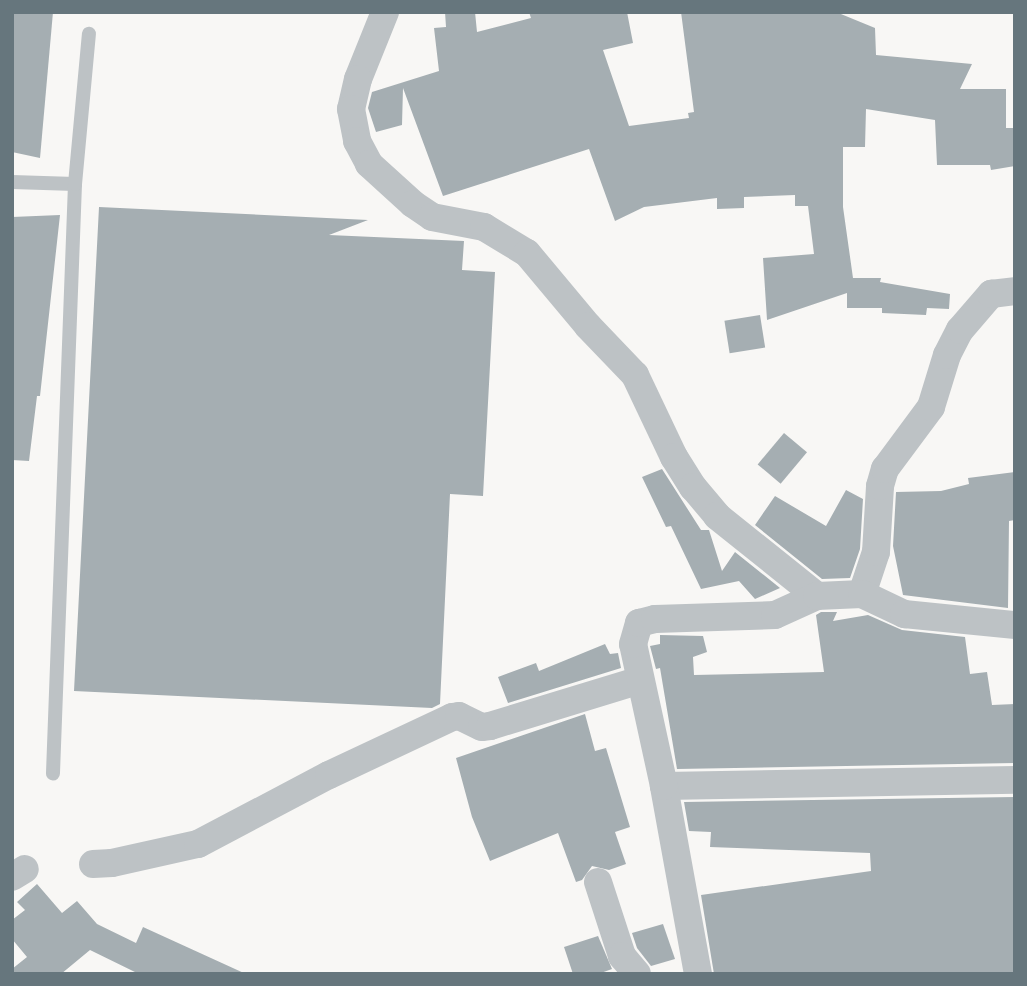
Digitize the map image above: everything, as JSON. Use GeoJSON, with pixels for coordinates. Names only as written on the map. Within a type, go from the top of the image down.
{"type":"FeatureCollection","features":[{"type":"Feature","properties":{"kind":"street"},"geometry":{"type":"LineString","coordinates":[[385,12],[358,79],[351,109],[357,141],[369,164],[413,204],[432,217],[484,227],[527,253],[588,326],[635,375],[674,457],[693,487],[717,516],[817,596]]}},
{"type":"Feature","properties":{"kind":"street"},"geometry":{"type":"LineString","coordinates":[[862,594],[876,552],[878,506],[886,469],[931,407],[947,355],[960,330],[991,294],[1015,291]]}},
{"type":"Feature","properties":{"kind":"street"},"geometry":{"type":"LineString","coordinates":[[698,974],[664,786],[633,644],[636,628],[644,621],[775,615],[817,596],[862,594],[904,614],[1015,625]]}},
{"type":"Feature","properties":{"kind":"street"},"geometry":{"type":"LineString","coordinates":[[93,864],[112,863],[198,844],[329,775],[452,717],[459,716],[482,727],[490,726],[640,680]]}},
{"type":"Feature","properties":{"kind":"street"},"geometry":{"type":"LineString","coordinates":[[664,786],[1015,780]]}},
{"type":"Feature","properties":{"kind":"street"},"geometry":{"type":"LineString","coordinates":[[598,882],[622,956],[638,974]]}},
{"type":"Feature","properties":{"kind":"lane"},"geometry":{"type":"LineString","coordinates":[[53,774],[75,184],[89,34]]}},
{"type":"Feature","properties":{"kind":"lane"},"geometry":{"type":"LineString","coordinates":[[12,182],[75,184]]}},
{"type":"Feature","properties":{"kind":"building"},"geometry":{"type":"Polygon","coordinates":[[[12,12],[53,12],[40,158],[12,152],[12,12]]]}},
{"type":"Feature","properties":{"kind":"building"},"geometry":{"type":"Polygon","coordinates":[[[445,12],[475,12],[477,32],[531,18],[529,12],[627,12],[633,43],[603,50],[629,126],[689,118],[688,113],[694,112],[681,12],[836,12],[875,28],[876,55],[972,64],[960,89],[1006,89],[1006,128],[1015,128],[1015,166],[991,170],[990,165],[937,165],[935,120],[866,109],[865,147],[843,147],[843,207],[853,278],[881,278],[880,282],[950,294],[949,309],[927,308],[926,315],[882,313],[882,308],[847,308],[847,293],[767,320],[763,258],[814,254],[808,206],[795,206],[795,195],[744,197],[744,208],[717,209],[717,198],[644,207],[615,221],[589,149],[443,196],[403,88],[402,125],[376,132],[368,108],[372,92],[439,71],[434,28],[446,27],[445,12]]]}},
{"type":"Feature","properties":{"kind":"building"},"geometry":{"type":"Polygon","coordinates":[[[99,207],[368,220],[329,235],[464,241],[462,270],[495,272],[483,496],[450,494],[440,704],[432,708],[74,691],[99,207]]]}},
{"type":"Feature","properties":{"kind":"building"},"geometry":{"type":"Polygon","coordinates":[[[60,215],[40,396],[37,396],[29,461],[12,460],[12,217],[60,215]]]}},
{"type":"Feature","properties":{"kind":"building"},"geometry":{"type":"Polygon","coordinates":[[[760,315],[765,348],[730,353],[724,321],[760,315]]]}},
{"type":"Feature","properties":{"kind":"building"},"geometry":{"type":"Polygon","coordinates":[[[784,433],[807,452],[781,484],[758,464],[784,433]]]}},
{"type":"Feature","properties":{"kind":"building"},"geometry":{"type":"Polygon","coordinates":[[[662,469],[701,530],[709,530],[722,571],[735,552],[780,588],[755,599],[739,581],[701,589],[671,526],[666,527],[642,477],[662,469]]]}},
{"type":"Feature","properties":{"kind":"building"},"geometry":{"type":"Polygon","coordinates":[[[1015,472],[1015,520],[1009,521],[1008,608],[903,595],[893,546],[896,492],[941,491],[969,484],[968,478],[1015,472]]]}},
{"type":"Feature","properties":{"kind":"building"},"geometry":{"type":"Polygon","coordinates":[[[846,490],[863,499],[860,549],[850,578],[822,579],[755,525],[775,496],[826,526],[846,490]]]}},
{"type":"Feature","properties":{"kind":"building"},"geometry":{"type":"Polygon","coordinates":[[[821,612],[837,612],[833,621],[868,615],[902,630],[965,637],[970,674],[987,672],[992,705],[1015,704],[1015,763],[677,769],[660,668],[656,669],[650,646],[660,644],[660,635],[703,636],[707,652],[693,657],[694,675],[824,672],[816,615],[821,612]]]}},
{"type":"Feature","properties":{"kind":"building"},"geometry":{"type":"Polygon","coordinates":[[[605,644],[610,654],[618,653],[621,668],[508,703],[498,677],[536,663],[539,671],[605,644]]]}},
{"type":"Feature","properties":{"kind":"building"},"geometry":{"type":"Polygon","coordinates":[[[585,714],[595,751],[606,748],[630,827],[615,832],[626,864],[609,870],[592,866],[582,880],[576,882],[558,833],[490,861],[472,817],[456,758],[585,714]]]}},
{"type":"Feature","properties":{"kind":"building"},"geometry":{"type":"Polygon","coordinates":[[[1015,797],[1015,974],[714,974],[701,895],[871,871],[870,853],[710,847],[711,832],[689,831],[684,802],[1015,797]]]}},
{"type":"Feature","properties":{"kind":"building"},"geometry":{"type":"Polygon","coordinates":[[[37,884],[62,913],[77,901],[97,924],[136,943],[143,927],[246,974],[139,974],[90,950],[61,974],[12,974],[12,969],[27,957],[12,939],[12,920],[25,910],[17,902],[37,884]]]}},
{"type":"Feature","properties":{"kind":"building"},"geometry":{"type":"Polygon","coordinates":[[[663,924],[675,959],[651,966],[637,948],[632,933],[663,924]]]}},
{"type":"Feature","properties":{"kind":"building"},"geometry":{"type":"Polygon","coordinates":[[[598,936],[612,969],[598,974],[573,974],[564,947],[598,936]]]}}]}
